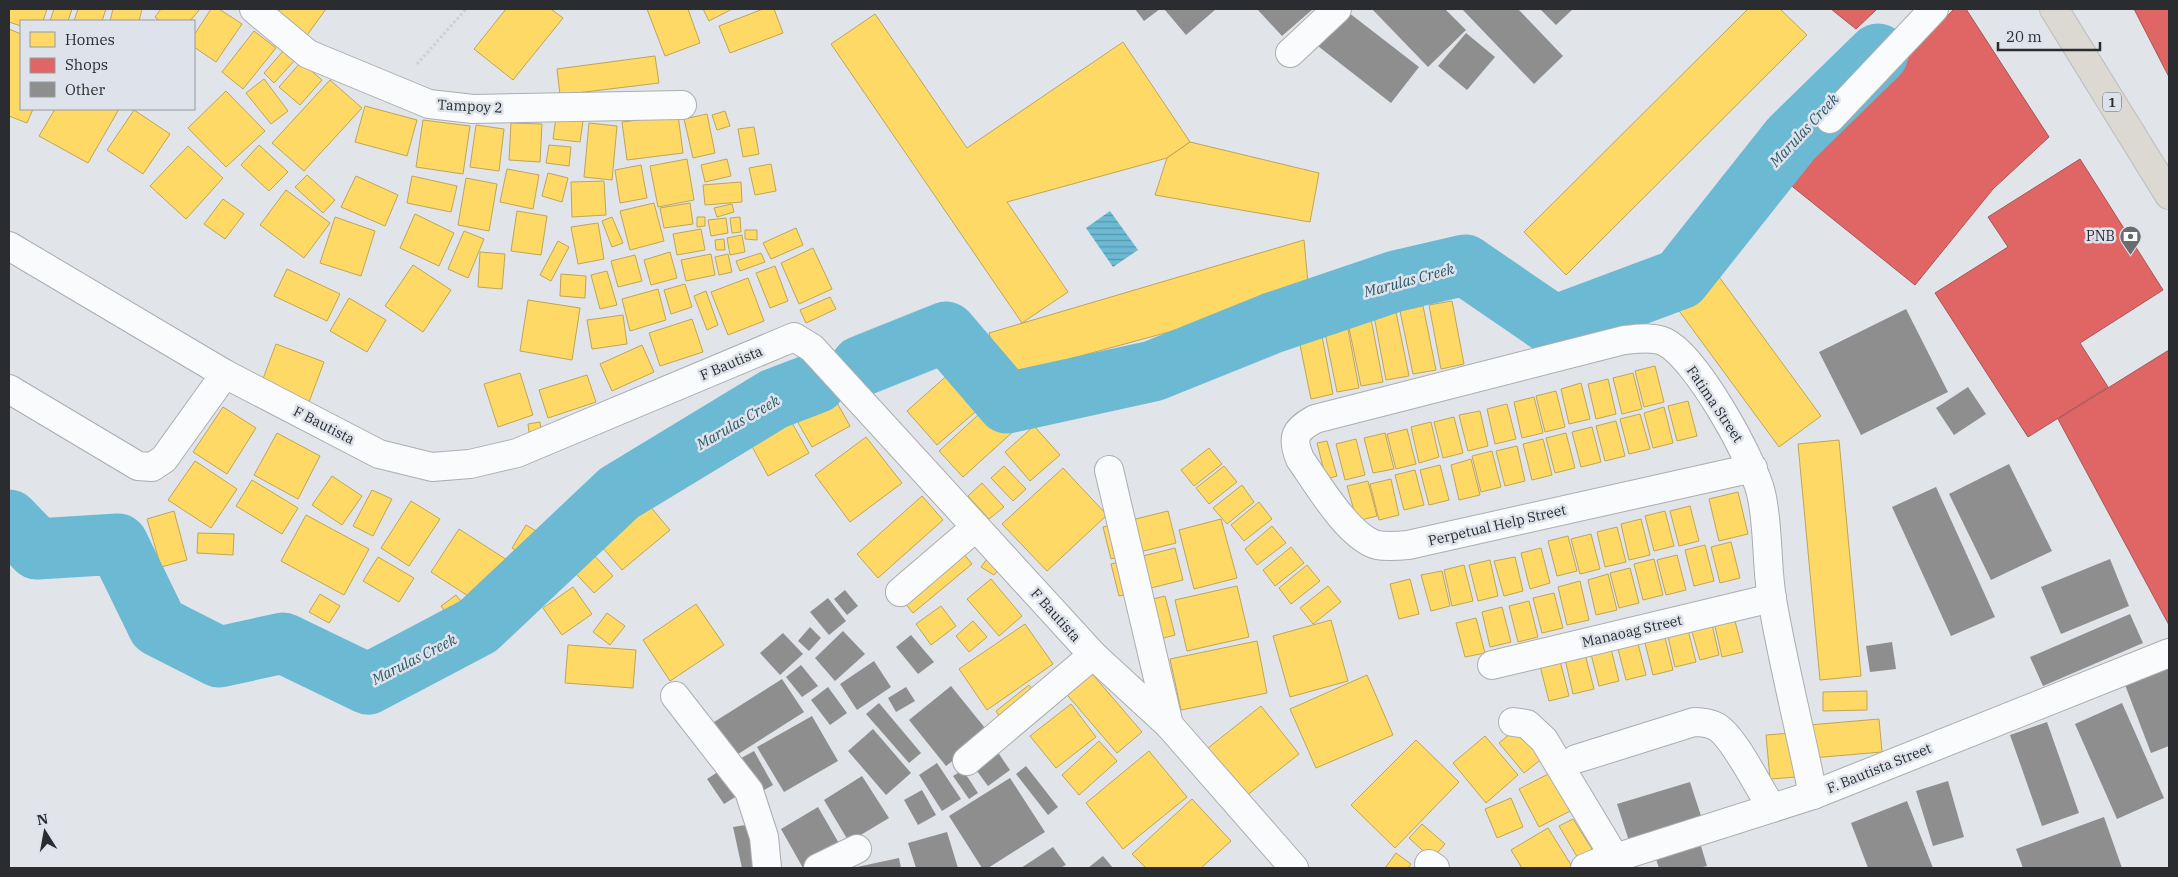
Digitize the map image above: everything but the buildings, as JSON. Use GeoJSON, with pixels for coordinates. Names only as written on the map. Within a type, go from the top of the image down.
{"type":"FeatureCollection","features":[{"type":"Feature","properties":{"kind":"highway","name":"1"},"geometry":{"type":"LineString","coordinates":[[2054,9],[2169,195]]}},
{"type":"Feature","properties":{"kind":"street","name":"Tampoy 2"},"geometry":{"type":"LineString","coordinates":[[254,9],[308,54],[429,104],[473,109],[682,105]]}},
{"type":"Feature","properties":{"kind":"street"},"geometry":{"type":"LineString","coordinates":[[1290,53],[1337,9]]}},
{"type":"Feature","properties":{"kind":"street"},"geometry":{"type":"LineString","coordinates":[[1830,119],[1934,9]]}},
{"type":"Feature","properties":{"kind":"street","name":"F Bautista"},"geometry":{"type":"LineString","coordinates":[[9,246],[225,374],[379,454],[432,467],[470,464],[517,453],[794,337],[812,348],[1093,655],[1168,726],[1294,868]]}},
{"type":"Feature","properties":{"kind":"street","name":"Fatima Street"},"geometry":{"type":"LineString","coordinates":[[1295,436],[1302,426],[1315,419],[1624,340],[1644,338],[1665,342],[1695,370],[1741,442],[1753,468],[1761,494],[1772,598],[1813,795]]}},
{"type":"Feature","properties":{"kind":"street"},"geometry":{"type":"LineString","coordinates":[[9,389],[138,466],[152,467],[164,459],[225,374]]}},
{"type":"Feature","properties":{"kind":"street","name":"Perpetual Help Street"},"geometry":{"type":"LineString","coordinates":[[1295,436],[1295,448],[1300,459],[1347,525],[1361,537],[1376,545],[1408,545],[1753,468]]}},
{"type":"Feature","properties":{"kind":"street"},"geometry":{"type":"LineString","coordinates":[[1109,470],[1168,726]]}},
{"type":"Feature","properties":{"kind":"street"},"geometry":{"type":"LineString","coordinates":[[900,592],[976,527]]}},
{"type":"Feature","properties":{"kind":"street","name":"Manaoag Street"},"geometry":{"type":"LineString","coordinates":[[1492,665],[1772,598]]}},
{"type":"Feature","properties":{"kind":"street","name":"F. Bautista Street"},"geometry":{"type":"LineString","coordinates":[[1585,868],[1609,858],[1615,858],[1813,795],[2169,653]]}},
{"type":"Feature","properties":{"kind":"street"},"geometry":{"type":"LineString","coordinates":[[967,760],[1093,655]]}},
{"type":"Feature","properties":{"kind":"street"},"geometry":{"type":"LineString","coordinates":[[675,696],[749,791],[764,837],[767,868]]}},
{"type":"Feature","properties":{"kind":"street"},"geometry":{"type":"LineString","coordinates":[[1513,722],[1527,724],[1544,740],[1615,858]]}},
{"type":"Feature","properties":{"kind":"street"},"geometry":{"type":"LineString","coordinates":[[1576,759],[1694,722],[1706,723],[1718,727],[1730,742],[1772,808]]}},
{"type":"Feature","properties":{"kind":"street"},"geometry":{"type":"LineString","coordinates":[[818,868],[857,849]]}},
{"type":"Feature","properties":{"kind":"path"},"geometry":{"type":"LineString","coordinates":[[393,90],[466,9]]}},
{"type":"Feature","properties":{"kind":"water"},"geometry":{"type":"Polygon","coordinates":[[[1110,211],[1138,250],[1113,267],[1086,228],[1110,211]]]}},
{"type":"Feature","properties":{"kind":"waterway","name":"Marulas Creek"},"geometry":{"type":"LineString","coordinates":[[861,366],[946,332],[1007,403],[1153,371],[1272,323],[1396,281],[1465,265],[1554,326],[1680,279],[1791,139],[1878,54]]}},
{"type":"Feature","properties":{"kind":"waterway","name":"Marulas Creek"},"geometry":{"type":"LineString","coordinates":[[9,520],[37,549],[118,544],[158,626],[219,657],[283,643],[368,684],[478,626],[619,493],[774,399],[816,383]]}},
{"type":"Feature","properties":{"kind":"place","name":"PNB"},"geometry":{"type":"Point","coordinates":[2131,255]}}]}
